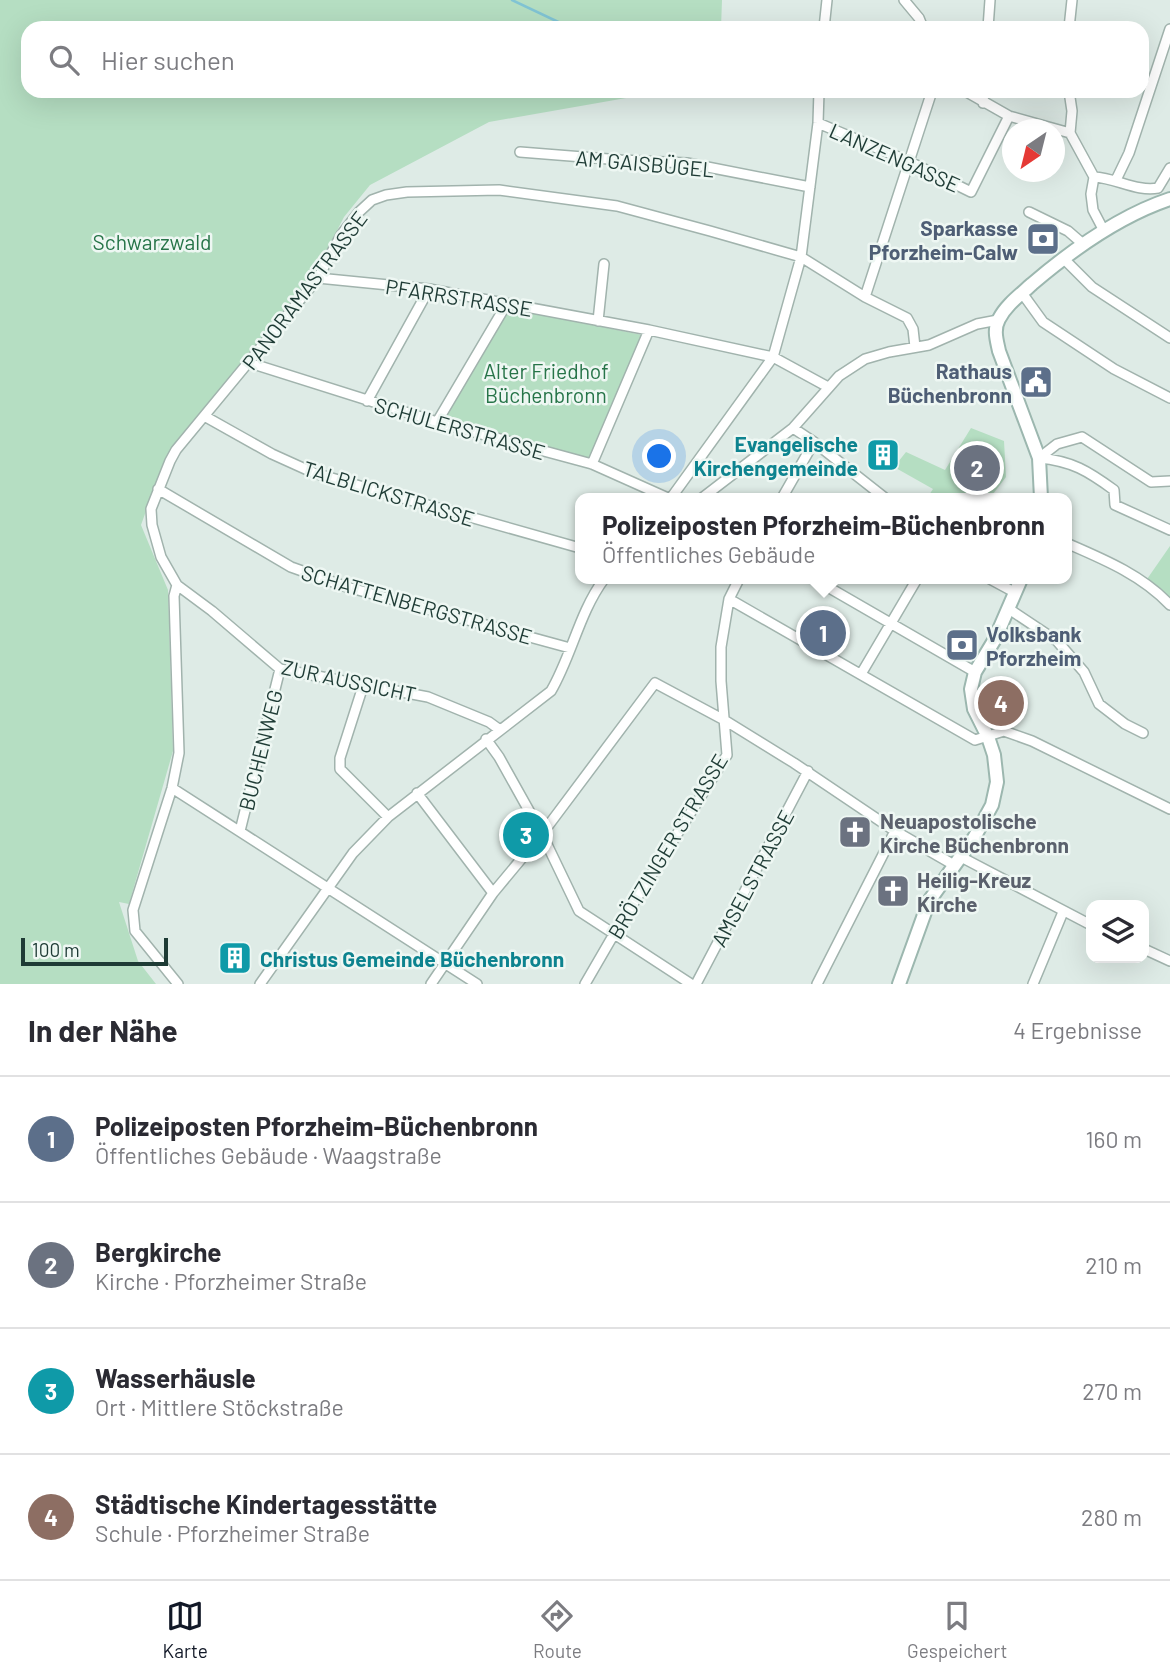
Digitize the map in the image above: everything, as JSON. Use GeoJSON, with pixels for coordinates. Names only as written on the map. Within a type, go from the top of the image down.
{"type":"FeatureCollection","features":[{"type":"Feature","properties":{"kind":"main road"},"geometry":{"type":"LineString","coordinates":[[1041,493],[1039,458],[999,351],[996,337],[998,320],[1021,293],[1063,258],[1104,231],[1170,198]]}},
{"type":"Feature","properties":{"kind":"main road"},"geometry":{"type":"LineString","coordinates":[[899,984],[929,901],[985,820],[995,793],[996,769],[988,737],[971,701],[971,689],[975,672],[995,639],[1019,584]]}},
{"type":"Feature","properties":{"kind":"street"},"geometry":{"type":"LineString","coordinates":[[825,21],[827,0]]}},
{"type":"Feature","properties":{"kind":"street"},"geometry":{"type":"LineString","coordinates":[[904,0],[920,21]]}},
{"type":"Feature","properties":{"kind":"street"},"geometry":{"type":"LineString","coordinates":[[988,21],[990,0]]}},
{"type":"Feature","properties":{"kind":"street"},"geometry":{"type":"LineString","coordinates":[[1070,21],[1072,0]]}},
{"type":"Feature","properties":{"kind":"street"},"geometry":{"type":"LineString","coordinates":[[1149,93],[1170,29]]}},
{"type":"Feature","properties":{"kind":"street"},"geometry":{"type":"LineString","coordinates":[[673,493],[773,357],[801,257],[819,98]]}},
{"type":"Feature","properties":{"kind":"street"},"geometry":{"type":"LineString","coordinates":[[865,296],[930,98]]}},
{"type":"Feature","properties":{"kind":"street"},"geometry":{"type":"LineString","coordinates":[[976,98],[1009,117],[1070,132]]}},
{"type":"Feature","properties":{"kind":"street"},"geometry":{"type":"LineString","coordinates":[[983,98],[983,103]]}},
{"type":"Feature","properties":{"kind":"street"},"geometry":{"type":"LineString","coordinates":[[1070,98],[1070,132],[1094,177],[1091,194],[1093,210],[1104,231]]}},
{"type":"Feature","properties":{"kind":"street"},"geometry":{"type":"LineString","coordinates":[[1116,180],[1129,153],[1147,98]]}},
{"type":"Feature","properties":{"kind":"street","name":"LANZENGASSE"},"geometry":{"type":"LineString","coordinates":[[818,123],[911,162],[971,192],[1009,117]]}},
{"type":"Feature","properties":{"kind":"street","name":"AM GAISBÜGEL"},"geometry":{"type":"LineString","coordinates":[[520,152],[687,163],[810,187]]}},
{"type":"Feature","properties":{"kind":"street"},"geometry":{"type":"LineString","coordinates":[[1094,177],[1116,180],[1149,190],[1158,188],[1170,169]]}},
{"type":"Feature","properties":{"kind":"street"},"geometry":{"type":"LineString","coordinates":[[1158,188],[1170,198]]}},
{"type":"Feature","properties":{"kind":"street","name":"PANORAMASTRASSE"},"geometry":{"type":"LineString","coordinates":[[177,584],[161,556],[152,525],[151,509],[176,450],[318,278],[341,236],[359,212],[372,200],[386,195],[499,190],[617,206],[801,257],[907,318],[913,329],[915,347]]}},
{"type":"Feature","properties":{"kind":"street"},"geometry":{"type":"LineString","coordinates":[[1029,212],[1068,231],[1083,244]]}},
{"type":"Feature","properties":{"kind":"street"},"geometry":{"type":"LineString","coordinates":[[1063,258],[1092,287],[1170,338]]}},
{"type":"Feature","properties":{"kind":"street"},"geometry":{"type":"LineString","coordinates":[[598,321],[604,264]]}},
{"type":"Feature","properties":{"kind":"street","name":"PFARRSTRASSE"},"geometry":{"type":"LineString","coordinates":[[318,278],[429,289],[649,330],[773,357],[828,387]]}},
{"type":"Feature","properties":{"kind":"street"},"geometry":{"type":"LineString","coordinates":[[367,401],[429,289]]}},
{"type":"Feature","properties":{"kind":"street"},"geometry":{"type":"LineString","coordinates":[[1021,293],[1043,322],[1114,369],[1170,398]]}},
{"type":"Feature","properties":{"kind":"street"},"geometry":{"type":"LineString","coordinates":[[438,422],[506,305]]}},
{"type":"Feature","properties":{"kind":"street"},"geometry":{"type":"LineString","coordinates":[[708,493],[793,428],[839,376],[865,359],[929,345],[977,324],[998,320]]}},
{"type":"Feature","properties":{"kind":"street"},"geometry":{"type":"LineString","coordinates":[[592,464],[649,330]]}},
{"type":"Feature","properties":{"kind":"street","name":"SCHULERSTRASSE"},"geometry":{"type":"LineString","coordinates":[[250,363],[438,422],[592,464],[658,493]]}},
{"type":"Feature","properties":{"kind":"street","name":"TALBLICKSTRASSE"},"geometry":{"type":"LineString","coordinates":[[206,416],[272,454],[314,473],[575,547]]}},
{"type":"Feature","properties":{"kind":"street"},"geometry":{"type":"LineString","coordinates":[[793,428],[879,493]]}},
{"type":"Feature","properties":{"kind":"street"},"geometry":{"type":"LineString","coordinates":[[1039,458],[1057,444],[1082,437],[1151,482],[1170,481]]}},
{"type":"Feature","properties":{"kind":"street"},"geometry":{"type":"LineString","coordinates":[[785,493],[814,442]]}},
{"type":"Feature","properties":{"kind":"street"},"geometry":{"type":"LineString","coordinates":[[1039,458],[1056,460],[1086,470],[1114,490],[1115,505],[1170,530]]}},
{"type":"Feature","properties":{"kind":"street","name":"SCHATTENBERGSTRASSE"},"geometry":{"type":"LineString","coordinates":[[158,489],[291,567],[347,587],[570,648]]}},
{"type":"Feature","properties":{"kind":"street"},"geometry":{"type":"LineString","coordinates":[[1072,546],[1145,582],[1170,605]]}},
{"type":"Feature","properties":{"kind":"street"},"geometry":{"type":"LineString","coordinates":[[177,584],[174,596],[179,753],[173,788],[133,910],[135,931],[178,984]]}},
{"type":"Feature","properties":{"kind":"street","name":"ZUR AUSSICHT"},"geometry":{"type":"LineString","coordinates":[[177,584],[280,668],[428,697],[489,722],[500,730]]}},
{"type":"Feature","properties":{"kind":"street"},"geometry":{"type":"LineString","coordinates":[[260,984],[353,853],[388,817],[551,691],[561,673],[584,610],[601,584]]}},
{"type":"Feature","properties":{"kind":"street","name":"BRÖTZINGER STRASSE"},"geometry":{"type":"LineString","coordinates":[[585,984],[727,755],[721,647],[730,599],[737,584]]}},
{"type":"Feature","properties":{"kind":"street"},"geometry":{"type":"LineString","coordinates":[[823,584],[975,672]]}},
{"type":"Feature","properties":{"kind":"street"},"geometry":{"type":"LineString","coordinates":[[861,674],[914,584]]}},
{"type":"Feature","properties":{"kind":"street"},"geometry":{"type":"LineString","coordinates":[[999,584],[1016,593]]}},
{"type":"Feature","properties":{"kind":"street"},"geometry":{"type":"LineString","coordinates":[[730,599],[975,740],[1004,731],[1032,741],[1170,809]]}},
{"type":"Feature","properties":{"kind":"street"},"geometry":{"type":"LineString","coordinates":[[1009,609],[1057,641],[1084,672],[1099,705],[1143,733]]}},
{"type":"Feature","properties":{"kind":"street","name":"BUCHENWEG"},"geometry":{"type":"LineString","coordinates":[[240,831],[280,668]]}},
{"type":"Feature","properties":{"kind":"street"},"geometry":{"type":"LineString","coordinates":[[431,984],[493,893],[542,834],[655,683],[726,721],[808,771],[895,831],[1086,923]]}},
{"type":"Feature","properties":{"kind":"street"},"geometry":{"type":"LineString","coordinates":[[364,684],[340,758],[340,769],[388,817]]}},
{"type":"Feature","properties":{"kind":"street"},"geometry":{"type":"LineString","coordinates":[[486,739],[542,834],[579,911],[694,984]]}},
{"type":"Feature","properties":{"kind":"street","name":"AMSELSTRASSE"},"geometry":{"type":"LineString","coordinates":[[694,984],[808,771]]}},
{"type":"Feature","properties":{"kind":"street"},"geometry":{"type":"LineString","coordinates":[[173,788],[477,984]]}},
{"type":"Feature","properties":{"kind":"street"},"geometry":{"type":"LineString","coordinates":[[416,793],[493,893]]}},
{"type":"Feature","properties":{"kind":"street"},"geometry":{"type":"LineString","coordinates":[[817,984],[895,831]]}},
{"type":"Feature","properties":{"kind":"street"},"geometry":{"type":"LineString","coordinates":[[1032,984],[1063,912]]}},
{"type":"Feature","properties":{"kind":"street"},"geometry":{"type":"LineString","coordinates":[[1149,951],[1170,961]]}},
{"type":"Feature","properties":{"kind":"green space","name":"Schwarzwald"},"geometry":{"type":"Polygon","coordinates":[[[0,0],[722,0],[721,21],[21,21],[21,98],[626,98],[489,122],[370,185],[344,217],[312,279],[163,464],[141,525],[168,590],[173,751],[129,904],[119,902],[138,961],[156,984],[0,984],[0,0]]]}},
{"type":"Feature","properties":{"kind":"green space","name":"Alter Friedhof Büchenbronn"},"geometry":{"type":"Polygon","coordinates":[[[509,308],[642,335],[590,461],[442,420],[509,308]]]}},
{"type":"Feature","properties":{"kind":"green space"},"geometry":{"type":"Polygon","coordinates":[[[971,428],[1004,441],[1006,477],[994,493],[930,493],[933,489],[894,467],[906,452],[945,470],[971,428]]]}},
{"type":"Feature","properties":{"kind":"green space"},"geometry":{"type":"Polygon","coordinates":[[[1170,546],[1170,605],[1145,582],[1170,546]]]}},
{"type":"Feature","properties":{"kind":"waterway"},"geometry":{"type":"LineString","coordinates":[[512,0],[556,21]]}},
{"type":"Feature","properties":{"kind":"place","name":"Sparkasse Pforzheim-Calw"},"geometry":{"type":"Point","coordinates":[1043,239]}},
{"type":"Feature","properties":{"kind":"place","name":"Rathaus Büchenbronn"},"geometry":{"type":"Point","coordinates":[1036,382]}},
{"type":"Feature","properties":{"kind":"place","name":"Evangelische Kirchengemeinde"},"geometry":{"type":"Point","coordinates":[883,455]}},
{"type":"Feature","properties":{"kind":"place","name":"Bergkirche"},"geometry":{"type":"Point","coordinates":[977,468]}},
{"type":"Feature","properties":{"kind":"place","name":"Polizeiposten Pforzheim-Büchenbronn"},"geometry":{"type":"Point","coordinates":[823,633]}},
{"type":"Feature","properties":{"kind":"place","name":"Volksbank Pforzheim"},"geometry":{"type":"Point","coordinates":[962,645]}},
{"type":"Feature","properties":{"kind":"place","name":"Städtische Kindertagesstätte"},"geometry":{"type":"Point","coordinates":[1001,703]}},
{"type":"Feature","properties":{"kind":"place","name":"Neuapostolische Kirche Büchenbronn"},"geometry":{"type":"Point","coordinates":[855,832]}},
{"type":"Feature","properties":{"kind":"place","name":"Wasserhäusle"},"geometry":{"type":"Point","coordinates":[526,835]}},
{"type":"Feature","properties":{"kind":"place","name":"Heilig-Kreuz Kirche"},"geometry":{"type":"Point","coordinates":[893,891]}},
{"type":"Feature","properties":{"kind":"place","name":"Christus Gemeinde Büchenbronn"},"geometry":{"type":"Point","coordinates":[235,958]}}]}
